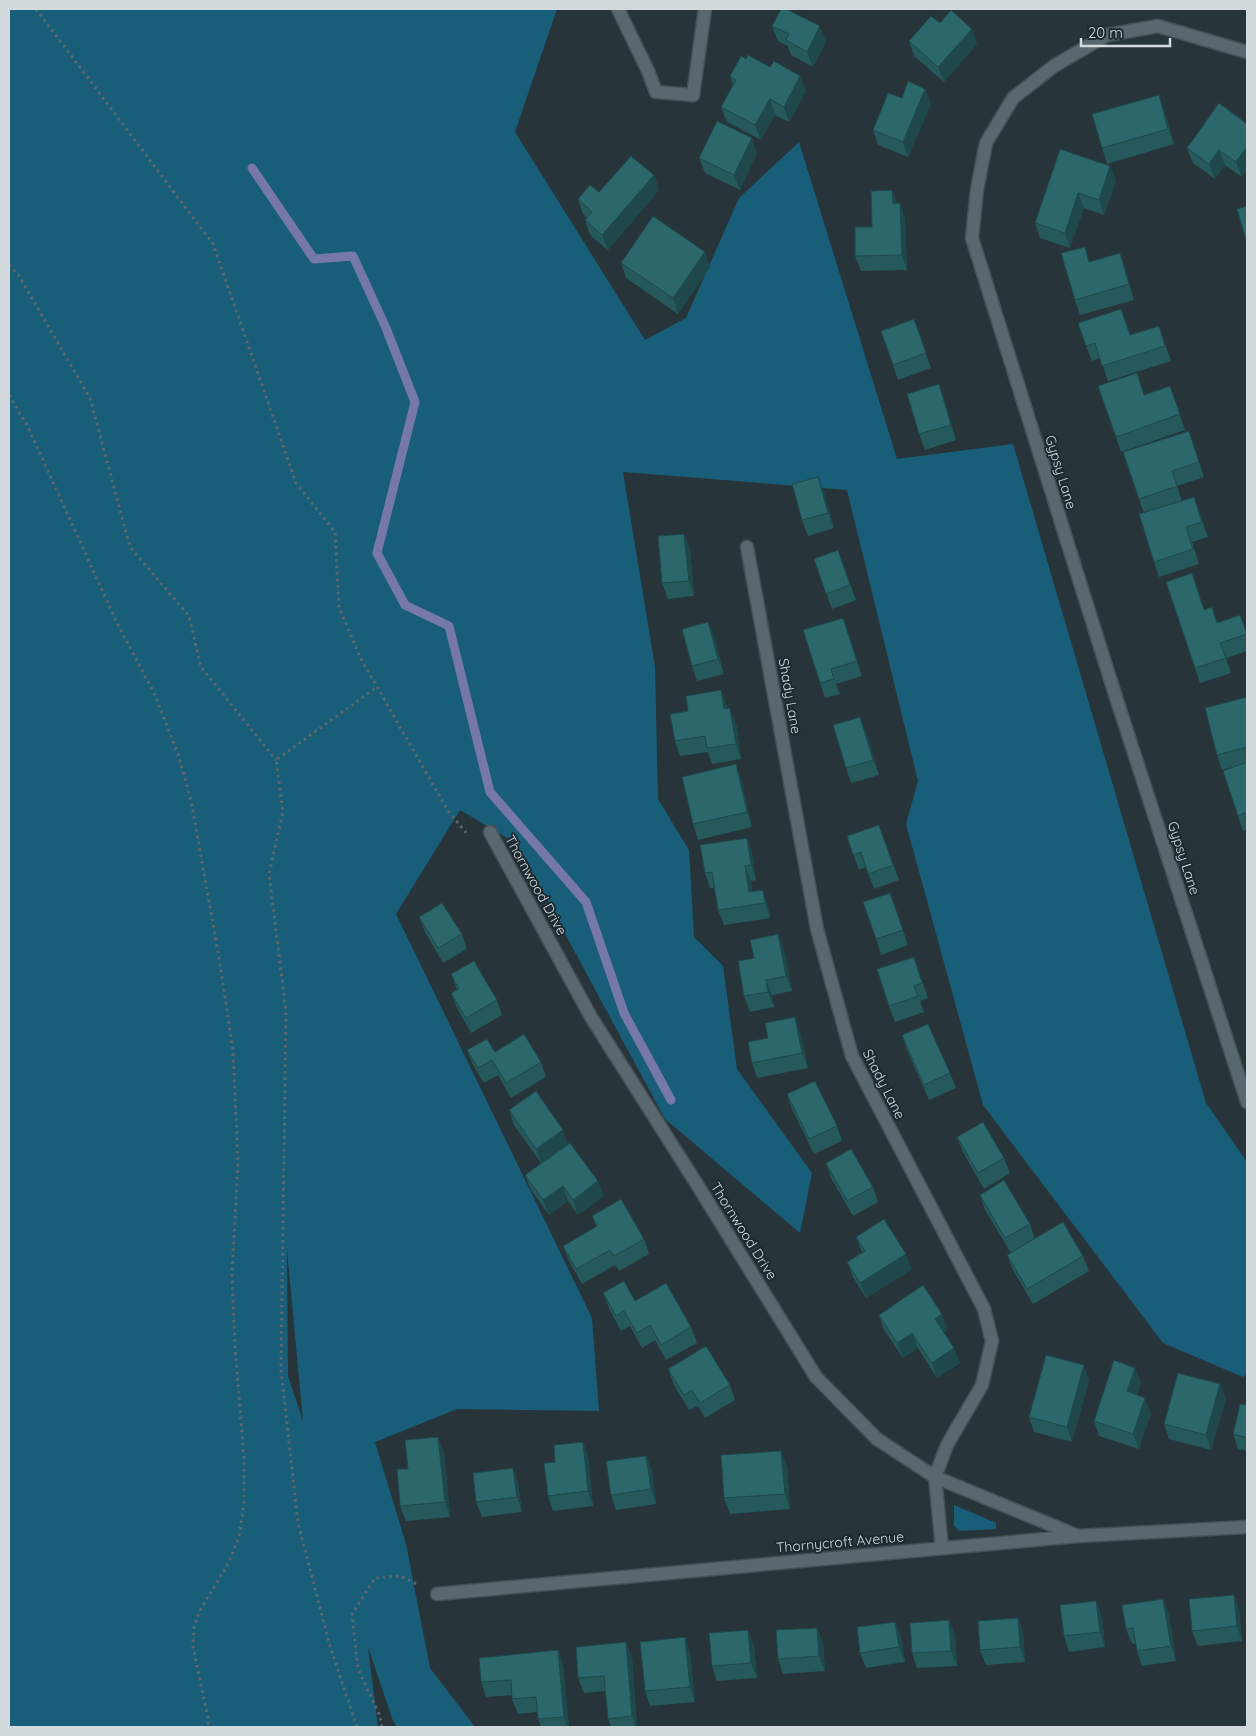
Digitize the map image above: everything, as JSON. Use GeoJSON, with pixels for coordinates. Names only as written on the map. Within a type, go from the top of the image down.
{"type":"FeatureCollection","features":[{"type":"Feature","properties":{"kind":"street"},"geometry":{"type":"LineString","coordinates":[[618,9],[656,92],[693,95],[705,9]]}},
{"type":"Feature","properties":{"kind":"street","name":"Gypsy Lane"},"geometry":{"type":"LineString","coordinates":[[1247,52],[1158,26],[1107,35],[1054,66],[1013,98],[986,144],[977,190],[972,238],[1113,688],[1247,1102]]}},
{"type":"Feature","properties":{"kind":"street","name":"Shady Lane"},"geometry":{"type":"LineString","coordinates":[[747,547],[817,929],[852,1056],[984,1309],[992,1341],[982,1385],[947,1445],[935,1477],[942,1548]]}},
{"type":"Feature","properties":{"kind":"street","name":"Thornwood Drive"},"geometry":{"type":"LineString","coordinates":[[490,832],[591,1017],[816,1378],[878,1439],[935,1477],[1078,1536]]}},
{"type":"Feature","properties":{"kind":"street","name":"Thornycroft Avenue"},"geometry":{"type":"LineString","coordinates":[[437,1594],[1078,1536],[1247,1527]]}},
{"type":"Feature","properties":{"kind":"path"},"geometry":{"type":"LineString","coordinates":[[36,9],[213,244],[296,483],[335,532],[339,607],[360,657],[448,811],[471,837],[490,832]]}},
{"type":"Feature","properties":{"kind":"path"},"geometry":{"type":"LineString","coordinates":[[9,265],[19,276],[90,398],[130,546],[188,616],[201,667],[276,760],[283,812],[269,874],[286,1011],[281,1370],[298,1523],[330,1646],[357,1727]]}},
{"type":"Feature","properties":{"kind":"path"},"geometry":{"type":"LineString","coordinates":[[9,395],[27,425],[117,623],[154,693],[178,754],[191,800],[222,976],[233,1050],[238,1162],[232,1274],[235,1347],[244,1459],[244,1504],[239,1538],[228,1564],[200,1612],[194,1628],[193,1648],[208,1718],[208,1727]]}},
{"type":"Feature","properties":{"kind":"path"},"geometry":{"type":"LineString","coordinates":[[276,760],[377,688]]}},
{"type":"Feature","properties":{"kind":"path"},"geometry":{"type":"LineString","coordinates":[[382,1727],[380,1716],[358,1669],[352,1614],[375,1578],[400,1576],[437,1594]]}},
{"type":"Feature","properties":{"kind":"shaded area"},"geometry":{"type":"Polygon","coordinates":[[[9,9],[557,9],[515,132],[645,340],[686,318],[739,198],[799,142],[897,459],[1013,444],[1206,1103],[1247,1162],[1247,1374],[1243,1377],[1163,1343],[983,1105],[906,824],[918,781],[847,490],[623,472],[655,667],[658,799],[689,850],[694,937],[723,966],[737,1069],[812,1173],[800,1233],[665,1119],[516,843],[460,810],[396,914],[592,1318],[599,1411],[457,1409],[375,1442],[406,1544],[430,1668],[475,1727],[397,1727],[393,1721],[368,1647],[378,1727],[9,1727],[9,9]],[[287,1250],[288,1376],[303,1421],[287,1250]]]}},
{"type":"Feature","properties":{"kind":"shaded area"},"geometry":{"type":"Polygon","coordinates":[[[954,1505],[996,1523],[996,1529],[959,1531],[954,1526],[954,1505]]]}},
{"type":"Feature","properties":{"kind":"building"},"geometry":{"type":"Polygon","coordinates":[[[781,9],[786,9],[820,26],[807,52],[786,40],[789,34],[772,26],[781,9]]]}},
{"type":"Feature","properties":{"kind":"building"},"geometry":{"type":"Polygon","coordinates":[[[951,10],[972,29],[938,67],[909,41],[931,16],[940,23],[951,10]]]}},
{"type":"Feature","properties":{"kind":"building"},"geometry":{"type":"Polygon","coordinates":[[[748,55],[770,67],[774,61],[800,76],[784,107],[770,99],[755,125],[721,107],[736,80],[730,76],[741,56],[746,59],[748,55]]]}},
{"type":"Feature","properties":{"kind":"building"},"geometry":{"type":"Polygon","coordinates":[[[908,81],[925,89],[903,142],[873,130],[888,93],[902,98],[908,81]]]}},
{"type":"Feature","properties":{"kind":"building"},"geometry":{"type":"Polygon","coordinates":[[[1159,95],[1168,129],[1102,148],[1092,114],[1159,95]]]}},
{"type":"Feature","properties":{"kind":"building"},"geometry":{"type":"Polygon","coordinates":[[[1219,103],[1247,124],[1247,147],[1236,162],[1219,150],[1209,164],[1187,148],[1219,103]]]}},
{"type":"Feature","properties":{"kind":"building"},"geometry":{"type":"Polygon","coordinates":[[[717,121],[752,138],[734,175],[699,158],[717,121]]]}},
{"type":"Feature","properties":{"kind":"building"},"geometry":{"type":"Polygon","coordinates":[[[1060,149],[1110,166],[1099,200],[1078,193],[1065,233],[1035,223],[1060,149]]]}},
{"type":"Feature","properties":{"kind":"building"},"geometry":{"type":"Polygon","coordinates":[[[631,156],[654,175],[602,235],[585,220],[592,212],[578,199],[590,185],[599,192],[631,156]]]}},
{"type":"Feature","properties":{"kind":"building"},"geometry":{"type":"Polygon","coordinates":[[[892,190],[893,204],[900,203],[902,255],[855,256],[855,227],[872,227],[871,191],[892,190]]]}},
{"type":"Feature","properties":{"kind":"building"},"geometry":{"type":"Polygon","coordinates":[[[1247,206],[1247,239],[1246,240],[1237,209],[1247,206]]]}},
{"type":"Feature","properties":{"kind":"building"},"geometry":{"type":"Polygon","coordinates":[[[653,216],[705,252],[673,298],[621,263],[653,216]]]}},
{"type":"Feature","properties":{"kind":"building"},"geometry":{"type":"Polygon","coordinates":[[[1085,247],[1089,262],[1120,253],[1129,284],[1075,300],[1061,253],[1085,247]]]}},
{"type":"Feature","properties":{"kind":"building"},"geometry":{"type":"Polygon","coordinates":[[[1121,309],[1130,335],[1159,326],[1165,346],[1102,366],[1095,343],[1086,346],[1078,323],[1121,309]]]}},
{"type":"Feature","properties":{"kind":"building"},"geometry":{"type":"Polygon","coordinates":[[[914,319],[926,353],[893,365],[881,331],[914,319]]]}},
{"type":"Feature","properties":{"kind":"building"},"geometry":{"type":"Polygon","coordinates":[[[1137,373],[1144,395],[1170,386],[1180,414],[1116,437],[1098,386],[1137,373]]]}},
{"type":"Feature","properties":{"kind":"building"},"geometry":{"type":"Polygon","coordinates":[[[939,384],[951,425],[919,434],[907,394],[939,384]]]}},
{"type":"Feature","properties":{"kind":"building"},"geometry":{"type":"Polygon","coordinates":[[[1189,431],[1199,462],[1172,471],[1177,486],[1139,499],[1123,452],[1189,431]]]}},
{"type":"Feature","properties":{"kind":"building"},"geometry":{"type":"Polygon","coordinates":[[[818,477],[828,513],[802,520],[792,484],[818,477]]]}},
{"type":"Feature","properties":{"kind":"building"},"geometry":{"type":"Polygon","coordinates":[[[1194,497],[1202,522],[1186,527],[1193,549],[1154,562],[1139,514],[1194,497]]]}},
{"type":"Feature","properties":{"kind":"building"},"geometry":{"type":"Polygon","coordinates":[[[684,534],[689,581],[662,583],[658,536],[684,534]]]}},
{"type":"Feature","properties":{"kind":"building"},"geometry":{"type":"Polygon","coordinates":[[[838,550],[850,585],[826,594],[814,559],[838,550]]]}},
{"type":"Feature","properties":{"kind":"building"},"geometry":{"type":"Polygon","coordinates":[[[1192,573],[1204,610],[1212,607],[1217,623],[1240,615],[1247,634],[1220,643],[1226,658],[1195,668],[1166,582],[1192,573]]]}},
{"type":"Feature","properties":{"kind":"building"},"geometry":{"type":"Polygon","coordinates":[[[843,618],[857,661],[831,669],[834,679],[820,683],[803,630],[843,618]]]}},
{"type":"Feature","properties":{"kind":"building"},"geometry":{"type":"Polygon","coordinates":[[[708,622],[718,659],[692,666],[682,629],[708,622]]]}},
{"type":"Feature","properties":{"kind":"building"},"geometry":{"type":"Polygon","coordinates":[[[721,690],[724,709],[730,708],[736,744],[707,748],[705,736],[675,741],[670,714],[688,711],[686,696],[721,690]]]}},
{"type":"Feature","properties":{"kind":"building"},"geometry":{"type":"Polygon","coordinates":[[[1247,697],[1247,747],[1217,755],[1205,708],[1247,697]]]}},
{"type":"Feature","properties":{"kind":"building"},"geometry":{"type":"Polygon","coordinates":[[[860,717],[873,760],[846,768],[833,725],[860,717]]]}},
{"type":"Feature","properties":{"kind":"building"},"geometry":{"type":"Polygon","coordinates":[[[1247,762],[1247,812],[1238,816],[1223,771],[1247,762]]]}},
{"type":"Feature","properties":{"kind":"building"},"geometry":{"type":"Polygon","coordinates":[[[736,764],[747,812],[693,824],[682,777],[736,764]]]}},
{"type":"Feature","properties":{"kind":"building"},"geometry":{"type":"Polygon","coordinates":[[[879,825],[893,865],[868,874],[861,852],[853,855],[847,836],[879,825]]]}},
{"type":"Feature","properties":{"kind":"building"},"geometry":{"type":"Polygon","coordinates":[[[747,838],[751,865],[745,866],[749,892],[763,890],[765,903],[718,910],[712,872],[705,873],[700,845],[747,838]]]}},
{"type":"Feature","properties":{"kind":"building"},"geometry":{"type":"Polygon","coordinates":[[[890,893],[903,930],[876,939],[863,902],[890,893]]]}},
{"type":"Feature","properties":{"kind":"building"},"geometry":{"type":"Polygon","coordinates":[[[442,903],[462,934],[438,948],[419,917],[442,903]]]}},
{"type":"Feature","properties":{"kind":"building"},"geometry":{"type":"Polygon","coordinates":[[[778,934],[786,976],[766,980],[768,992],[744,996],[738,961],[754,958],[750,940],[778,934]]]}},
{"type":"Feature","properties":{"kind":"building"},"geometry":{"type":"Polygon","coordinates":[[[914,957],[922,983],[914,986],[918,996],[889,1006],[877,969],[914,957]]]}},
{"type":"Feature","properties":{"kind":"building"},"geometry":{"type":"Polygon","coordinates":[[[474,961],[497,1000],[466,1018],[451,993],[459,989],[451,974],[474,961]]]}},
{"type":"Feature","properties":{"kind":"building"},"geometry":{"type":"Polygon","coordinates":[[[795,1017],[802,1053],[752,1063],[748,1042],[768,1038],[765,1023],[795,1017]]]}},
{"type":"Feature","properties":{"kind":"building"},"geometry":{"type":"Polygon","coordinates":[[[928,1024],[950,1073],[924,1085],[902,1035],[928,1024]]]}},
{"type":"Feature","properties":{"kind":"building"},"geometry":{"type":"Polygon","coordinates":[[[524,1034],[541,1062],[506,1083],[492,1060],[478,1068],[467,1050],[487,1039],[495,1052],[524,1034]]]}},
{"type":"Feature","properties":{"kind":"building"},"geometry":{"type":"Polygon","coordinates":[[[815,1081],[837,1126],[809,1139],[787,1094],[815,1081]]]}},
{"type":"Feature","properties":{"kind":"building"},"geometry":{"type":"Polygon","coordinates":[[[536,1091],[563,1130],[536,1149],[509,1110],[536,1091]]]}},
{"type":"Feature","properties":{"kind":"building"},"geometry":{"type":"Polygon","coordinates":[[[983,1122],[1004,1158],[978,1173],[957,1137],[983,1122]]]}},
{"type":"Feature","properties":{"kind":"building"},"geometry":{"type":"Polygon","coordinates":[[[570,1143],[598,1181],[573,1200],[563,1186],[543,1200],[525,1175],[570,1143]]]}},
{"type":"Feature","properties":{"kind":"building"},"geometry":{"type":"Polygon","coordinates":[[[851,1149],[873,1187],[847,1201],[826,1163],[851,1149]]]}},
{"type":"Feature","properties":{"kind":"building"},"geometry":{"type":"Polygon","coordinates":[[[1004,1180],[1030,1224],[1005,1238],[980,1195],[1004,1180]]]}},
{"type":"Feature","properties":{"kind":"building"},"geometry":{"type":"Polygon","coordinates":[[[621,1199],[644,1239],[614,1256],[610,1250],[576,1269],[563,1246],[597,1226],[592,1216],[621,1199]]]}},
{"type":"Feature","properties":{"kind":"building"},"geometry":{"type":"Polygon","coordinates":[[[884,1219],[906,1254],[860,1283],[847,1262],[865,1251],[856,1237],[884,1219]]]}},
{"type":"Feature","properties":{"kind":"building"},"geometry":{"type":"Polygon","coordinates":[[[1063,1222],[1083,1256],[1027,1289],[1007,1255],[1063,1222]]]}},
{"type":"Feature","properties":{"kind":"building"},"geometry":{"type":"Polygon","coordinates":[[[624,1281],[635,1301],[666,1283],[691,1327],[661,1345],[650,1325],[637,1333],[624,1311],[616,1316],[603,1293],[624,1281]]]}},
{"type":"Feature","properties":{"kind":"building"},"geometry":{"type":"Polygon","coordinates":[[[923,1285],[942,1314],[935,1319],[954,1348],[932,1363],[912,1333],[897,1343],[879,1315],[923,1285]]]}},
{"type":"Feature","properties":{"kind":"building"},"geometry":{"type":"Polygon","coordinates":[[[706,1346],[730,1385],[700,1403],[692,1390],[684,1395],[668,1369],[706,1346]]]}},
{"type":"Feature","properties":{"kind":"building"},"geometry":{"type":"Polygon","coordinates":[[[1046,1355],[1084,1365],[1067,1427],[1029,1417],[1046,1355]]]}},
{"type":"Feature","properties":{"kind":"building"},"geometry":{"type":"Polygon","coordinates":[[[1114,1360],[1135,1368],[1127,1391],[1145,1398],[1133,1434],[1094,1421],[1114,1360]]]}},
{"type":"Feature","properties":{"kind":"building"},"geometry":{"type":"Polygon","coordinates":[[[1178,1373],[1220,1384],[1206,1435],[1164,1424],[1178,1373]]]}},
{"type":"Feature","properties":{"kind":"building"},"geometry":{"type":"Polygon","coordinates":[[[1240,1404],[1247,1405],[1247,1438],[1233,1434],[1240,1404]]]}},
{"type":"Feature","properties":{"kind":"building"},"geometry":{"type":"Polygon","coordinates":[[[438,1437],[445,1502],[400,1506],[397,1469],[408,1469],[405,1440],[438,1437]]]}},
{"type":"Feature","properties":{"kind":"building"},"geometry":{"type":"Polygon","coordinates":[[[583,1442],[588,1491],[548,1496],[544,1463],[555,1462],[554,1445],[583,1442]]]}},
{"type":"Feature","properties":{"kind":"building"},"geometry":{"type":"Polygon","coordinates":[[[781,1451],[785,1494],[724,1498],[721,1455],[781,1451]]]}},
{"type":"Feature","properties":{"kind":"building"},"geometry":{"type":"Polygon","coordinates":[[[646,1456],[651,1489],[611,1495],[606,1461],[646,1456]]]}},
{"type":"Feature","properties":{"kind":"building"},"geometry":{"type":"Polygon","coordinates":[[[513,1468],[517,1497],[476,1502],[473,1473],[513,1468]]]}},
{"type":"Feature","properties":{"kind":"building"},"geometry":{"type":"Polygon","coordinates":[[[1234,1595],[1237,1626],[1192,1631],[1189,1599],[1234,1595]]]}},
{"type":"Feature","properties":{"kind":"building"},"geometry":{"type":"Polygon","coordinates":[[[1163,1599],[1171,1646],[1137,1651],[1133,1628],[1126,1629],[1122,1605],[1163,1599]]]}},
{"type":"Feature","properties":{"kind":"building"},"geometry":{"type":"Polygon","coordinates":[[[1096,1601],[1100,1632],[1064,1636],[1060,1605],[1096,1601]]]}},
{"type":"Feature","properties":{"kind":"building"},"geometry":{"type":"Polygon","coordinates":[[[1018,1618],[1020,1647],[980,1650],[978,1621],[1018,1618]]]}},
{"type":"Feature","properties":{"kind":"building"},"geometry":{"type":"Polygon","coordinates":[[[949,1620],[951,1651],[912,1653],[910,1623],[949,1620]]]}},
{"type":"Feature","properties":{"kind":"building"},"geometry":{"type":"Polygon","coordinates":[[[895,1622],[899,1647],[860,1653],[857,1627],[895,1622]]]}},
{"type":"Feature","properties":{"kind":"building"},"geometry":{"type":"Polygon","coordinates":[[[817,1628],[819,1656],[778,1659],[776,1630],[817,1628]]]}},
{"type":"Feature","properties":{"kind":"building"},"geometry":{"type":"Polygon","coordinates":[[[748,1630],[751,1663],[712,1666],[709,1633],[748,1630]]]}},
{"type":"Feature","properties":{"kind":"building"},"geometry":{"type":"Polygon","coordinates":[[[685,1637],[690,1687],[645,1691],[640,1642],[685,1637]]]}},
{"type":"Feature","properties":{"kind":"building"},"geometry":{"type":"Polygon","coordinates":[[[626,1642],[632,1716],[608,1719],[604,1676],[578,1678],[576,1647],[626,1642]]]}},
{"type":"Feature","properties":{"kind":"building"},"geometry":{"type":"Polygon","coordinates":[[[558,1650],[564,1717],[538,1719],[536,1697],[512,1699],[511,1680],[481,1682],[479,1658],[558,1650]]]}},
{"type":"Feature","properties":{"kind":"waterway"},"geometry":{"type":"LineString","coordinates":[[252,168],[314,259],[353,256],[386,328],[415,402],[377,553],[405,605],[449,626],[490,792],[586,902],[624,1013],[671,1100]]}}]}
